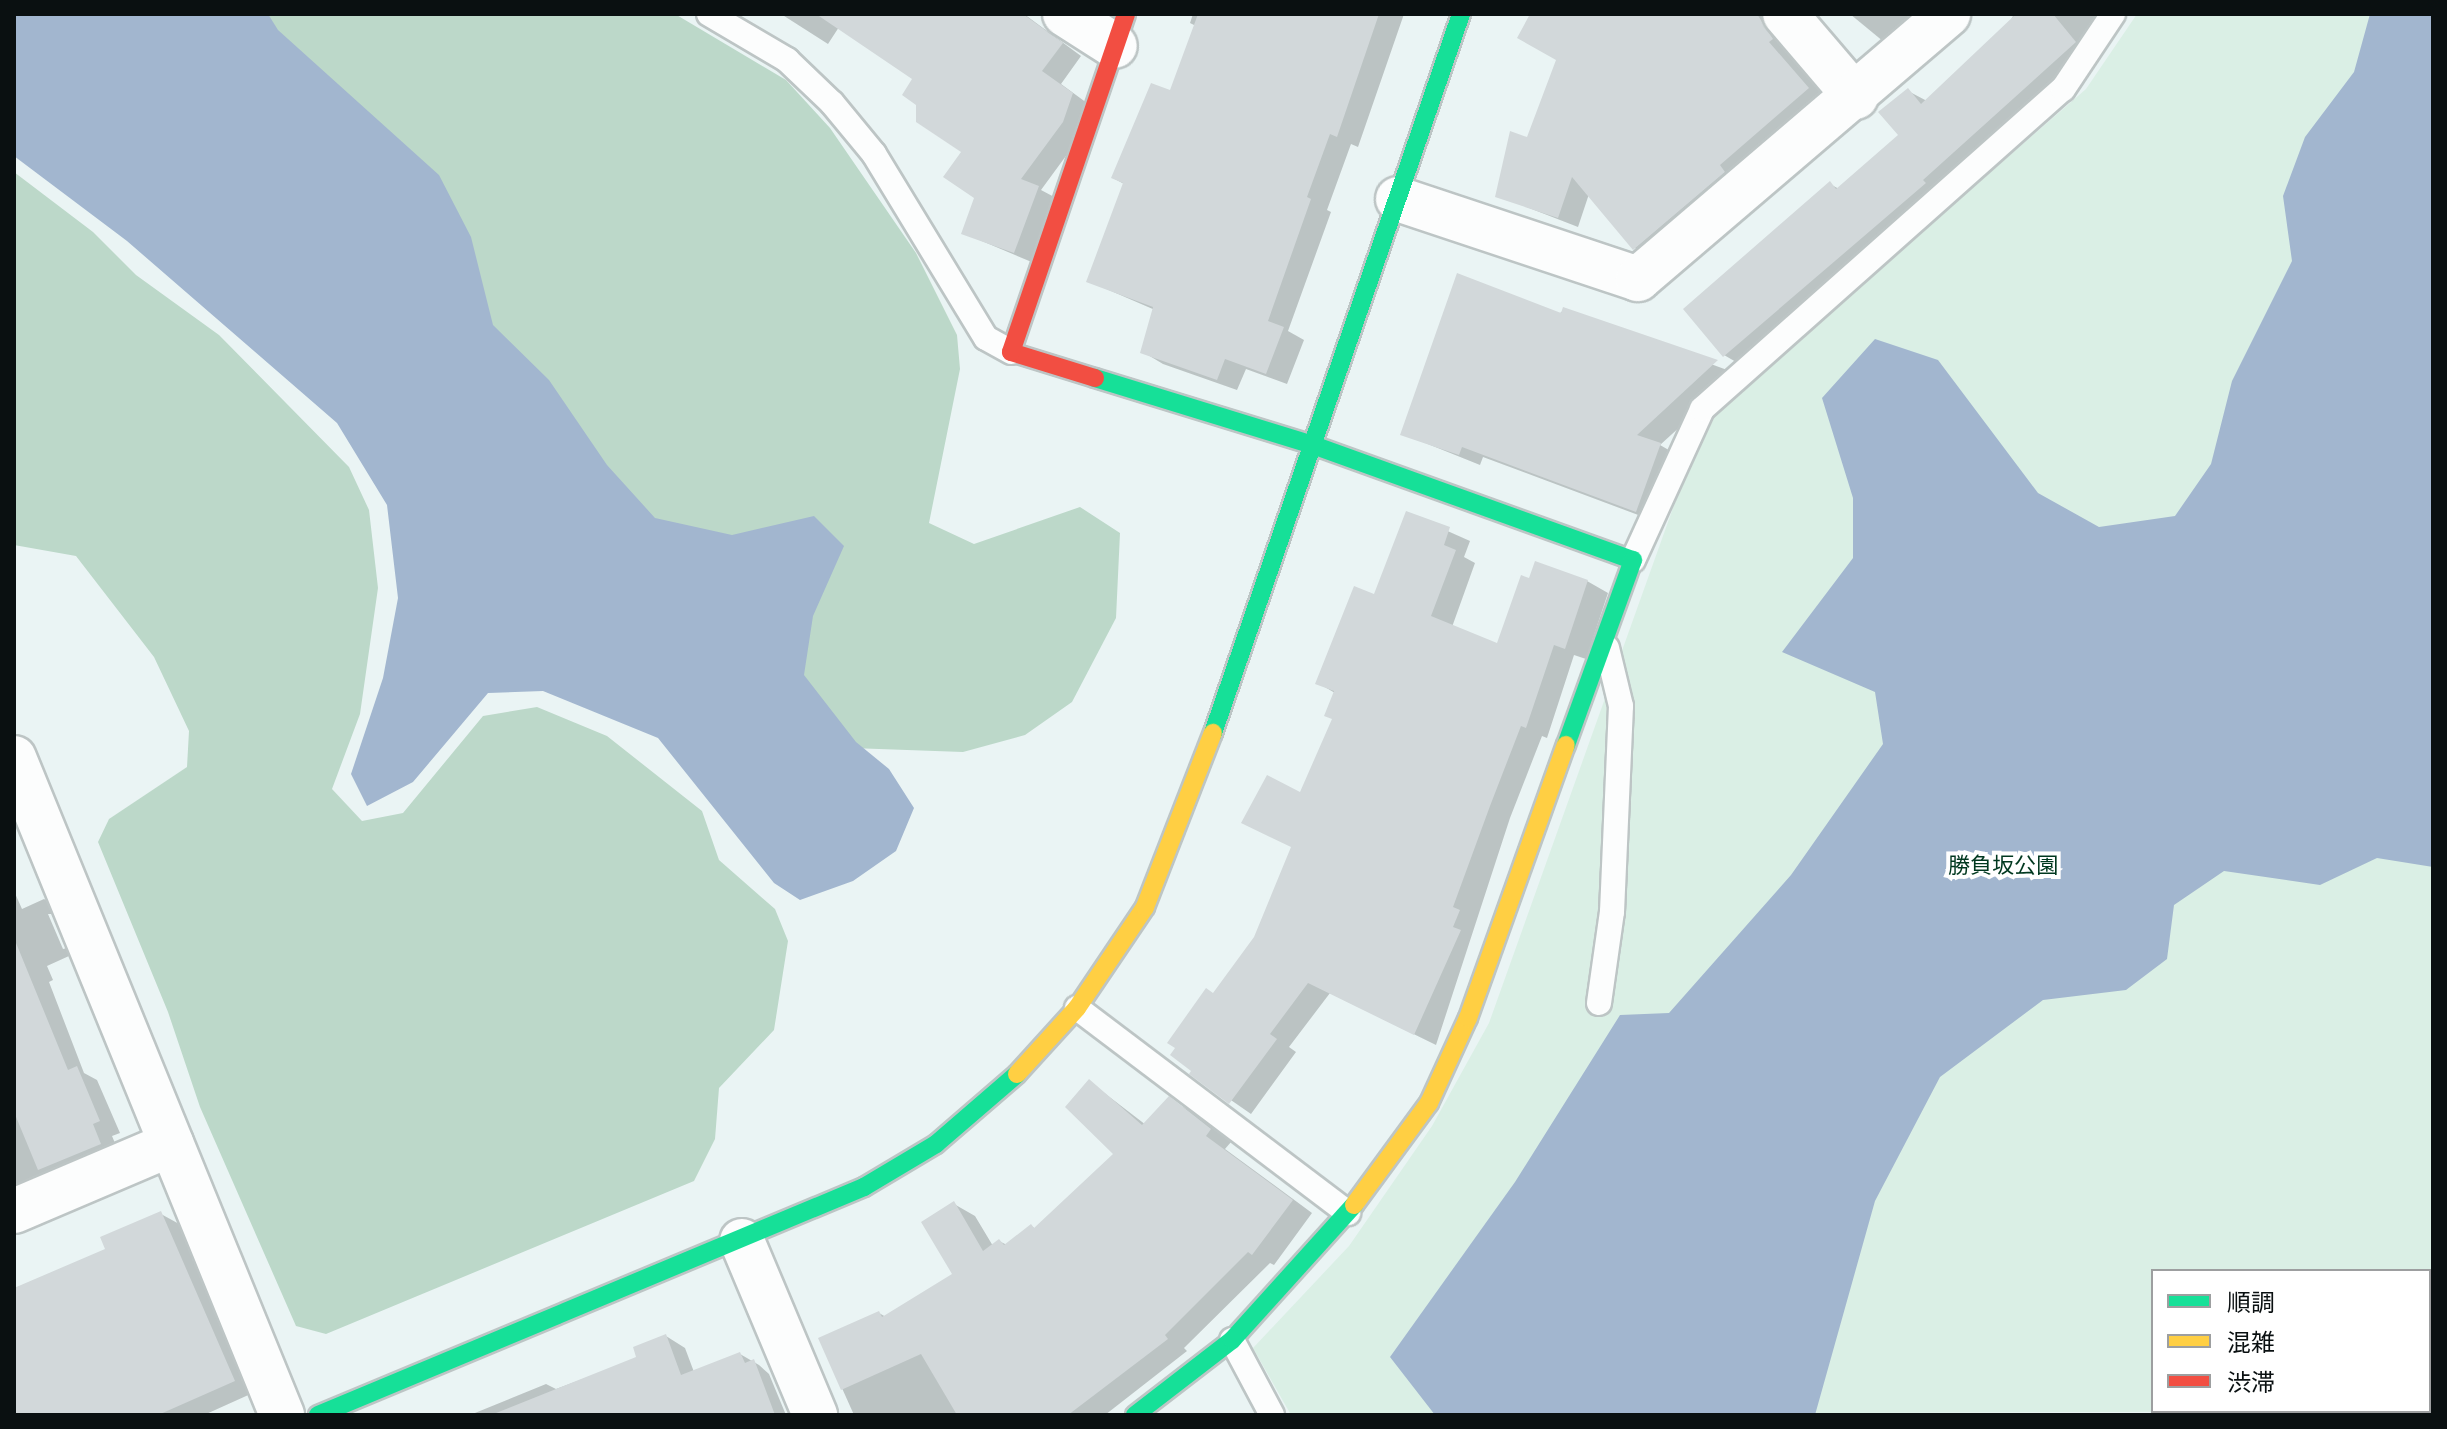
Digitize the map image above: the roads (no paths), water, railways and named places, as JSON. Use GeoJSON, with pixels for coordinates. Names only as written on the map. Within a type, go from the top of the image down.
{"type":"FeatureCollection","features":[{"type":"Feature","properties":{"kind":"street"},"geometry":{"type":"LineString","coordinates":[[1065,14],[1121,30],[1011,352],[1313,445],[1633,560],[1468,1018],[1429,1103],[1348,1213],[1232,1340],[1135,1415]]}},
{"type":"Feature","properties":{"kind":"street"},"geometry":{"type":"LineString","coordinates":[[318,1415],[742,1241],[864,1187],[936,1144],[1037,1057],[1077,1008],[1145,907],[1205,756],[1461,14]]}},
{"type":"Feature","properties":{"kind":"street"},"geometry":{"type":"LineString","coordinates":[[1785,14],[1856,97]]}},
{"type":"Feature","properties":{"kind":"street"},"geometry":{"type":"LineString","coordinates":[[1398,199],[1638,279],[1856,97],[1948,14]]}},
{"type":"Feature","properties":{"kind":"street"},"geometry":{"type":"LineString","coordinates":[[14,758],[282,1415]]}},
{"type":"Feature","properties":{"kind":"street"},"geometry":{"type":"LineString","coordinates":[[14,1211],[171,1144]]}},
{"type":"Feature","properties":{"kind":"street"},"geometry":{"type":"LineString","coordinates":[[742,1241],[815,1415]]}},
{"type":"Feature","properties":{"kind":"lane"},"geometry":{"type":"LineString","coordinates":[[709,14],[787,60],[832,103],[874,154],[986,338],[1011,352]]}},
{"type":"Feature","properties":{"kind":"lane"},"geometry":{"type":"LineString","coordinates":[[1633,560],[1702,409],[2063,89],[2113,14]]}},
{"type":"Feature","properties":{"kind":"lane"},"geometry":{"type":"LineString","coordinates":[[1599,1003],[1612,912],[1621,706],[1604,638]]}},
{"type":"Feature","properties":{"kind":"lane"},"geometry":{"type":"LineString","coordinates":[[1077,1008],[1348,1213]]}},
{"type":"Feature","properties":{"kind":"lane"},"geometry":{"type":"LineString","coordinates":[[1232,1340],[1272,1415]]}},
{"type":"Feature","properties":{"kind":"water"},"geometry":{"type":"Polygon","coordinates":[[[14,14],[268,14],[278,30],[439,175],[471,237],[493,325],[549,380],[607,465],[655,518],[732,535],[814,516],[844,546],[813,616],[804,675],[856,742],[889,769],[914,808],[896,851],[853,881],[800,900],[774,883],[658,738],[543,691],[488,693],[413,782],[367,806],[351,774],[383,678],[398,598],[387,505],[337,423],[127,241],[14,156],[14,14]]]}},
{"type":"Feature","properties":{"kind":"water"},"geometry":{"type":"Polygon","coordinates":[[[2370,14],[2433,14],[2433,867],[2377,858],[2320,885],[2224,871],[2174,905],[2167,959],[2126,990],[2043,1000],[1940,1077],[1875,1201],[1815,1415],[1435,1415],[1390,1357],[1515,1182],[1620,1015],[1669,1013],[1791,875],[1883,744],[1875,692],[1782,652],[1853,558],[1853,498],[1822,398],[1875,339],[1938,360],[2038,493],[2099,527],[2175,516],[2211,464],[2232,381],[2292,261],[2283,196],[2305,137],[2354,72],[2370,14]]]}},
{"type":"Feature","properties":{"kind":"park label","name":"勝負坂公園"},"geometry":{"type":"Point","coordinates":[2003,866]}}]}
